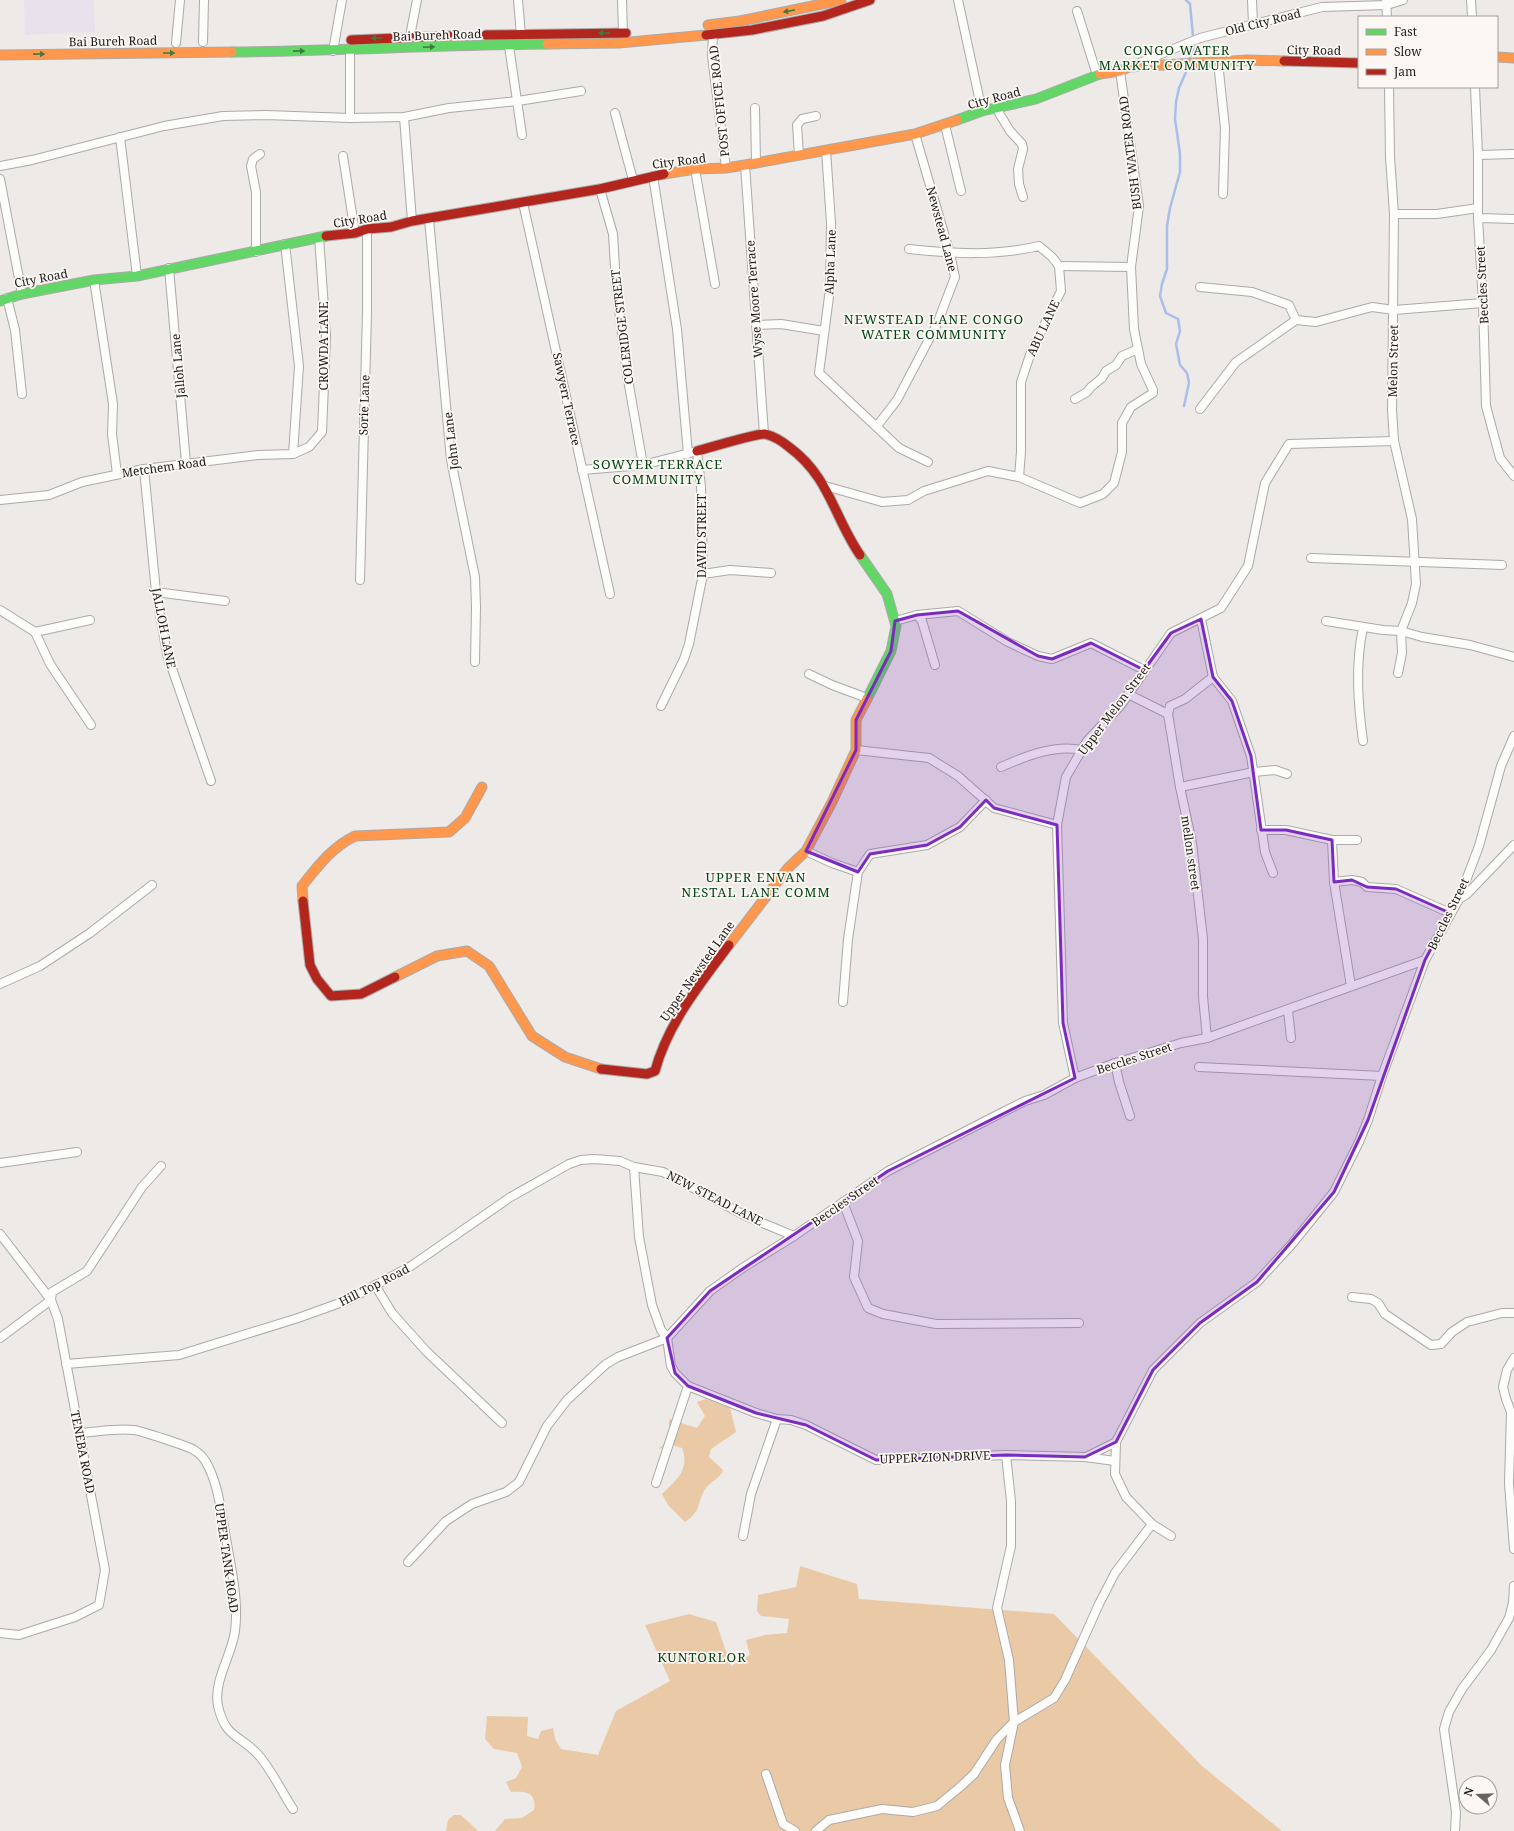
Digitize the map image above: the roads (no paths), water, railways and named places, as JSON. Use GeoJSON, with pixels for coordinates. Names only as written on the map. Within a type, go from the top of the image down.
{"type":"FeatureCollection","features":[{"type":"Feature","properties":{"kind":"main road","name":"Bai Bureh Road"},"geometry":{"type":"LineString","coordinates":[[478,36],[623,33],[692,27],[740,21],[841,0]]}},
{"type":"Feature","properties":{"kind":"main road","name":"Bai Bureh Road"},"geometry":{"type":"LineString","coordinates":[[0,55],[333,51],[467,45],[509,46],[620,43],[752,30],[823,16],[870,0]]}},
{"type":"Feature","properties":{"kind":"main road","name":"Bai Bureh Road"},"geometry":{"type":"LineString","coordinates":[[322,41],[410,36],[463,36]]}},
{"type":"Feature","properties":{"kind":"main road","name":"Bai Bureh Road"},"geometry":{"type":"LineString","coordinates":[[163,42],[180,42]]}},
{"type":"Feature","properties":{"kind":"main road"},"geometry":{"type":"LineString","coordinates":[[1498,57],[1514,58]]}},
{"type":"Feature","properties":{"kind":"main road","name":"City Road"},"geometry":{"type":"LineString","coordinates":[[3,300],[22,294],[94,280],[137,276],[169,268],[256,252],[319,237],[355,233],[366,229],[391,227],[412,221],[523,204],[600,189],[653,176],[695,169],[726,168],[745,165],[915,134],[982,112],[1036,99],[1097,75],[1125,69],[1248,60],[1358,63]]}},
{"type":"Feature","properties":{"kind":"main road"},"geometry":{"type":"LineString","coordinates":[[692,452],[764,434]]}},
{"type":"Feature","properties":{"kind":"main road","name":"Upper Newsted Lane"},"geometry":{"type":"LineString","coordinates":[[482,787],[465,818],[449,832],[355,836],[341,843],[321,862],[302,886],[304,922],[310,965],[317,979],[331,996],[361,994],[437,956],[467,950],[489,966],[532,1036],[565,1057],[602,1069],[647,1074],[656,1071],[658,1057],[675,1022],[698,987],[788,868],[806,851],[832,802],[856,750],[856,720],[891,651],[896,626],[886,594],[851,542],[825,486],[802,456],[783,442],[764,434]]}},
{"type":"Feature","properties":{"kind":"street"},"geometry":{"type":"LineString","coordinates":[[180,0],[180,42]]}},
{"type":"Feature","properties":{"kind":"street"},"geometry":{"type":"LineString","coordinates":[[203,42],[204,0]]}},
{"type":"Feature","properties":{"kind":"street"},"geometry":{"type":"LineString","coordinates":[[333,51],[342,0]]}},
{"type":"Feature","properties":{"kind":"street"},"geometry":{"type":"LineString","coordinates":[[410,36],[417,0]]}},
{"type":"Feature","properties":{"kind":"street"},"geometry":{"type":"LineString","coordinates":[[518,0],[521,35]]}},
{"type":"Feature","properties":{"kind":"street"},"geometry":{"type":"LineString","coordinates":[[622,0],[623,33]]}},
{"type":"Feature","properties":{"kind":"street"},"geometry":{"type":"LineString","coordinates":[[958,0],[982,112]]}},
{"type":"Feature","properties":{"kind":"street"},"geometry":{"type":"LineString","coordinates":[[1252,0],[1253,24]]}},
{"type":"Feature","properties":{"kind":"street","name":"Old City Road"},"geometry":{"type":"LineString","coordinates":[[1125,69],[1200,38],[1322,4],[1387,2],[1403,0]]}},
{"type":"Feature","properties":{"kind":"street"},"geometry":{"type":"LineString","coordinates":[[1471,0],[1472,16]]}},
{"type":"Feature","properties":{"kind":"street"},"geometry":{"type":"LineString","coordinates":[[1387,2],[1387,16]]}},
{"type":"Feature","properties":{"kind":"street"},"geometry":{"type":"LineString","coordinates":[[1077,11],[1097,75]]}},
{"type":"Feature","properties":{"kind":"street","name":"POST OFFICE ROAD"},"geometry":{"type":"LineString","coordinates":[[713,34],[712,56],[726,168]]}},
{"type":"Feature","properties":{"kind":"street"},"geometry":{"type":"LineString","coordinates":[[509,46],[522,134]]}},
{"type":"Feature","properties":{"kind":"street"},"geometry":{"type":"LineString","coordinates":[[350,50],[350,118]]}},
{"type":"Feature","properties":{"kind":"street"},"geometry":{"type":"LineString","coordinates":[[1218,62],[1225,128],[1223,194]]}},
{"type":"Feature","properties":{"kind":"street","name":"BUSH WATER ROAD"},"geometry":{"type":"LineString","coordinates":[[825,486],[882,502],[908,500],[924,491],[988,471],[1020,477],[1080,503],[1103,494],[1114,483],[1122,452],[1122,423],[1131,407],[1153,393],[1141,364],[1134,329],[1131,267],[1138,206],[1125,69]]}},
{"type":"Feature","properties":{"kind":"street","name":"Melon Street"},"geometry":{"type":"LineString","coordinates":[[1389,88],[1390,158],[1394,214],[1392,410],[1394,441],[1412,519],[1413,561],[1416,584],[1412,603],[1401,630]]}},
{"type":"Feature","properties":{"kind":"street","name":"Beccles Street"},"geometry":{"type":"LineString","coordinates":[[1475,88],[1478,156],[1478,218],[1483,303],[1486,406],[1500,458],[1514,476]]}},
{"type":"Feature","properties":{"kind":"street"},"geometry":{"type":"LineString","coordinates":[[0,166],[32,160],[164,126],[223,116],[266,115],[350,118],[404,117],[449,108],[518,101],[581,91]]}},
{"type":"Feature","properties":{"kind":"street"},"geometry":{"type":"LineString","coordinates":[[755,108],[756,163]]}},
{"type":"Feature","properties":{"kind":"street"},"geometry":{"type":"LineString","coordinates":[[996,108],[1010,131],[1022,144],[1023,149],[1018,169],[1019,184],[1023,197]]}},
{"type":"Feature","properties":{"kind":"street"},"geometry":{"type":"LineString","coordinates":[[615,113],[633,180]]}},
{"type":"Feature","properties":{"kind":"street"},"geometry":{"type":"LineString","coordinates":[[799,155],[798,121],[816,116]]}},
{"type":"Feature","properties":{"kind":"street"},"geometry":{"type":"LineString","coordinates":[[404,117],[412,221]]}},
{"type":"Feature","properties":{"kind":"street"},"geometry":{"type":"LineString","coordinates":[[945,125],[961,191]]}},
{"type":"Feature","properties":{"kind":"street","name":"Newstead Lane"},"geometry":{"type":"LineString","coordinates":[[877,426],[896,400],[937,324],[955,277],[950,254],[915,134]]}},
{"type":"Feature","properties":{"kind":"street"},"geometry":{"type":"LineString","coordinates":[[120,137],[137,276]]}},
{"type":"Feature","properties":{"kind":"street","name":"Alpha Lane"},"geometry":{"type":"LineString","coordinates":[[826,150],[831,231],[830,288],[819,373],[877,426]]}},
{"type":"Feature","properties":{"kind":"street"},"geometry":{"type":"LineString","coordinates":[[256,252],[256,192],[251,166],[253,159],[260,154]]}},
{"type":"Feature","properties":{"kind":"street"},"geometry":{"type":"LineString","coordinates":[[1478,156],[1514,154]]}},
{"type":"Feature","properties":{"kind":"street"},"geometry":{"type":"LineString","coordinates":[[343,156],[355,233]]}},
{"type":"Feature","properties":{"kind":"street","name":"Wyse Moore Terrace"},"geometry":{"type":"LineString","coordinates":[[745,165],[764,434]]}},
{"type":"Feature","properties":{"kind":"street"},"geometry":{"type":"LineString","coordinates":[[695,169],[715,284]]}},
{"type":"Feature","properties":{"kind":"street","name":"DAVID STREET"},"geometry":{"type":"LineString","coordinates":[[653,176],[677,329],[692,452],[701,487],[703,574],[689,644],[684,659],[661,706]]}},
{"type":"Feature","properties":{"kind":"street"},"geometry":{"type":"LineString","coordinates":[[0,178],[22,294]]}},
{"type":"Feature","properties":{"kind":"street","name":"COLERIDGE STREET"},"geometry":{"type":"LineString","coordinates":[[600,189],[613,234],[616,285],[627,374],[642,465]]}},
{"type":"Feature","properties":{"kind":"street","name":"Sawyerr Terrace"},"geometry":{"type":"LineString","coordinates":[[523,204],[610,594]]}},
{"type":"Feature","properties":{"kind":"street"},"geometry":{"type":"LineString","coordinates":[[1394,214],[1437,214],[1478,208]]}},
{"type":"Feature","properties":{"kind":"street"},"geometry":{"type":"LineString","coordinates":[[1478,218],[1514,219]]}},
{"type":"Feature","properties":{"kind":"street","name":"John Lane"},"geometry":{"type":"LineString","coordinates":[[429,219],[451,460],[475,577],[475,662]]}},
{"type":"Feature","properties":{"kind":"street","name":"Sorie Lane"},"geometry":{"type":"LineString","coordinates":[[360,580],[367,313],[366,229]]}},
{"type":"Feature","properties":{"kind":"street","name":"CROWDA LANE"},"geometry":{"type":"LineString","coordinates":[[319,237],[326,336],[322,432]]}},
{"type":"Feature","properties":{"kind":"street"},"geometry":{"type":"LineString","coordinates":[[285,244],[299,366],[293,454]]}},
{"type":"Feature","properties":{"kind":"street"},"geometry":{"type":"LineString","coordinates":[[909,249],[950,254],[1015,252],[1039,246],[1052,257],[1058,266],[1131,267]]}},
{"type":"Feature","properties":{"kind":"street","name":"ABU LANE"},"geometry":{"type":"LineString","coordinates":[[1020,477],[1022,382],[1031,352],[1061,291],[1058,266]]}},
{"type":"Feature","properties":{"kind":"street","name":"Jalloh Lane"},"geometry":{"type":"LineString","coordinates":[[169,268],[186,463]]}},
{"type":"Feature","properties":{"kind":"street"},"geometry":{"type":"LineString","coordinates":[[94,280],[113,404],[112,434],[117,474]]}},
{"type":"Feature","properties":{"kind":"street"},"geometry":{"type":"LineString","coordinates":[[1200,287],[1252,292],[1289,305],[1296,320]]}},
{"type":"Feature","properties":{"kind":"street"},"geometry":{"type":"LineString","coordinates":[[3,300],[15,330],[22,394]]}},
{"type":"Feature","properties":{"kind":"street"},"geometry":{"type":"LineString","coordinates":[[1200,409],[1236,362],[1296,320],[1316,322],[1372,307],[1394,310],[1483,303]]}},
{"type":"Feature","properties":{"kind":"street"},"geometry":{"type":"LineString","coordinates":[[756,325],[781,324],[824,332]]}},
{"type":"Feature","properties":{"kind":"street"},"geometry":{"type":"LineString","coordinates":[[1075,399],[1087,392],[1102,378],[1106,371],[1116,365],[1122,356],[1138,349]]}},
{"type":"Feature","properties":{"kind":"street"},"geometry":{"type":"LineString","coordinates":[[877,426],[899,448],[928,462]]}},
{"type":"Feature","properties":{"kind":"street","name":"Metchem Road"},"geometry":{"type":"LineString","coordinates":[[0,500],[49,495],[82,482],[144,469],[258,455],[293,454],[309,447],[322,432]]}},
{"type":"Feature","properties":{"kind":"street","name":"Upper Melon Street"},"geometry":{"type":"LineString","coordinates":[[1075,1078],[1063,1023],[1056,825],[1066,777],[1087,741],[1121,704],[1171,633],[1221,608],[1248,566],[1265,484],[1289,444],[1394,441]]}},
{"type":"Feature","properties":{"kind":"street"},"geometry":{"type":"LineString","coordinates":[[582,470],[642,465],[692,452]]}},
{"type":"Feature","properties":{"kind":"street","name":"JALLOH LANE"},"geometry":{"type":"LineString","coordinates":[[144,469],[156,592],[167,654],[211,781]]}},
{"type":"Feature","properties":{"kind":"street"},"geometry":{"type":"LineString","coordinates":[[1311,558],[1502,565]]}},
{"type":"Feature","properties":{"kind":"street"},"geometry":{"type":"LineString","coordinates":[[703,574],[730,570],[771,573]]}},
{"type":"Feature","properties":{"kind":"street"},"geometry":{"type":"LineString","coordinates":[[156,592],[225,601]]}},
{"type":"Feature","properties":{"kind":"street"},"geometry":{"type":"LineString","coordinates":[[0,610],[35,632],[50,664],[91,725]]}},
{"type":"Feature","properties":{"kind":"street"},"geometry":{"type":"LineString","coordinates":[[895,621],[917,615],[958,611],[1008,642],[1038,656],[1052,659],[1091,643],[1144,670]]}},
{"type":"Feature","properties":{"kind":"street"},"geometry":{"type":"LineString","coordinates":[[917,615],[922,621],[935,664]]}},
{"type":"Feature","properties":{"kind":"street"},"geometry":{"type":"LineString","coordinates":[[1201,619],[1213,677],[1232,701],[1251,756],[1265,852],[1273,873]]}},
{"type":"Feature","properties":{"kind":"street"},"geometry":{"type":"LineString","coordinates":[[35,632],[90,620]]}},
{"type":"Feature","properties":{"kind":"street"},"geometry":{"type":"LineString","coordinates":[[1326,621],[1363,628],[1401,630],[1422,637],[1470,645],[1514,657]]}},
{"type":"Feature","properties":{"kind":"street"},"geometry":{"type":"LineString","coordinates":[[1363,628],[1360,639],[1357,700],[1363,741]]}},
{"type":"Feature","properties":{"kind":"street"},"geometry":{"type":"LineString","coordinates":[[1398,673],[1402,653],[1401,630]]}},
{"type":"Feature","properties":{"kind":"street"},"geometry":{"type":"LineString","coordinates":[[809,674],[832,685],[867,698]]}},
{"type":"Feature","properties":{"kind":"street"},"geometry":{"type":"LineString","coordinates":[[1128,694],[1168,714],[1170,706],[1185,699],[1213,677]]}},
{"type":"Feature","properties":{"kind":"street","name":"mellon street"},"geometry":{"type":"LineString","coordinates":[[1168,714],[1180,787],[1192,843],[1203,939],[1203,997],[1207,1038]]}},
{"type":"Feature","properties":{"kind":"street","name":"Beccles Street"},"geometry":{"type":"LineString","coordinates":[[667,1338],[710,1291],[744,1267],[794,1236],[888,1171],[1025,1101],[1044,1095],[1075,1078],[1115,1063],[1182,1043],[1207,1038],[1425,960],[1459,899],[1479,846],[1501,766],[1514,736]]}},
{"type":"Feature","properties":{"kind":"street"},"geometry":{"type":"LineString","coordinates":[[1002,766],[1024,757],[1046,751],[1070,747],[1082,750]]}},
{"type":"Feature","properties":{"kind":"street"},"geometry":{"type":"LineString","coordinates":[[856,750],[929,758],[958,776],[994,808],[1056,825]]}},
{"type":"Feature","properties":{"kind":"street"},"geometry":{"type":"LineString","coordinates":[[1180,787],[1254,772],[1275,770],[1287,774]]}},
{"type":"Feature","properties":{"kind":"street"},"geometry":{"type":"LineString","coordinates":[[843,1002],[848,939],[858,872],[870,854],[927,845],[960,827],[986,800]]}},
{"type":"Feature","properties":{"kind":"street"},"geometry":{"type":"LineString","coordinates":[[1261,830],[1286,830],[1332,840],[1357,840]]}},
{"type":"Feature","properties":{"kind":"street"},"geometry":{"type":"LineString","coordinates":[[1332,840],[1334,882],[1351,986]]}},
{"type":"Feature","properties":{"kind":"street"},"geometry":{"type":"LineString","coordinates":[[1459,899],[1468,894],[1514,845]]}},
{"type":"Feature","properties":{"kind":"street"},"geometry":{"type":"LineString","coordinates":[[806,851],[832,863],[858,872]]}},
{"type":"Feature","properties":{"kind":"street"},"geometry":{"type":"LineString","coordinates":[[1334,882],[1352,880],[1362,882],[1367,887],[1396,889],[1450,913]]}},
{"type":"Feature","properties":{"kind":"street"},"geometry":{"type":"LineString","coordinates":[[0,984],[40,966],[90,933],[152,885]]}},
{"type":"Feature","properties":{"kind":"street"},"geometry":{"type":"LineString","coordinates":[[1172,1536],[1152,1524],[1126,1497],[1115,1474],[1116,1442],[1153,1370],[1200,1323],[1257,1282],[1292,1244],[1334,1192],[1362,1134],[1425,960]]}},
{"type":"Feature","properties":{"kind":"street"},"geometry":{"type":"LineString","coordinates":[[1288,1010],[1290,1038]]}},
{"type":"Feature","properties":{"kind":"street"},"geometry":{"type":"LineString","coordinates":[[1115,1063],[1119,1082],[1130,1116]]}},
{"type":"Feature","properties":{"kind":"street"},"geometry":{"type":"LineString","coordinates":[[1199,1067],[1382,1076]]}},
{"type":"Feature","properties":{"kind":"street"},"geometry":{"type":"LineString","coordinates":[[0,1163],[77,1152]]}},
{"type":"Feature","properties":{"kind":"street","name":"Hill Top Road"},"geometry":{"type":"LineString","coordinates":[[66,1364],[178,1355],[317,1311],[348,1300],[411,1266],[509,1198],[569,1164],[594,1159],[620,1161],[634,1167]]}},
{"type":"Feature","properties":{"kind":"street"},"geometry":{"type":"LineString","coordinates":[[0,1338],[51,1300],[52,1292],[87,1271],[142,1187],[161,1166]]}},
{"type":"Feature","properties":{"kind":"street","name":"NEW STEAD LANE"},"geometry":{"type":"LineString","coordinates":[[634,1167],[663,1172],[741,1213],[794,1236]]}},
{"type":"Feature","properties":{"kind":"street","name":"UPPER ZION DRIVE"},"geometry":{"type":"LineString","coordinates":[[634,1167],[640,1245],[652,1305],[661,1330],[667,1338],[671,1366],[674,1373],[688,1386],[756,1413],[777,1419],[791,1420],[806,1425],[876,1460],[1006,1455],[1085,1457],[1115,1461]]}},
{"type":"Feature","properties":{"kind":"street"},"geometry":{"type":"LineString","coordinates":[[843,1202],[858,1241],[854,1277],[868,1308],[883,1314],[936,1324],[1079,1323]]}},
{"type":"Feature","properties":{"kind":"street","name":"TENEBA ROAD"},"geometry":{"type":"LineString","coordinates":[[0,1234],[51,1300],[58,1319],[105,1570],[99,1605],[75,1617],[19,1635],[0,1633]]}},
{"type":"Feature","properties":{"kind":"street"},"geometry":{"type":"LineString","coordinates":[[375,1286],[392,1313],[426,1351],[502,1423]]}},
{"type":"Feature","properties":{"kind":"street"},"geometry":{"type":"LineString","coordinates":[[1352,1297],[1371,1299],[1378,1303],[1385,1314],[1431,1345],[1441,1344],[1452,1332],[1467,1322],[1502,1313],[1514,1313]]}},
{"type":"Feature","properties":{"kind":"street"},"geometry":{"type":"LineString","coordinates":[[408,1562],[446,1521],[472,1504],[506,1492],[519,1482],[547,1426],[567,1400],[606,1364],[618,1357],[667,1338]]}},
{"type":"Feature","properties":{"kind":"street"},"geometry":{"type":"LineString","coordinates":[[1514,1358],[1507,1370],[1503,1387],[1511,1412],[1510,1484],[1514,1549]]}},
{"type":"Feature","properties":{"kind":"street"},"geometry":{"type":"LineString","coordinates":[[656,1483],[688,1386]]}},
{"type":"Feature","properties":{"kind":"street"},"geometry":{"type":"LineString","coordinates":[[743,1536],[751,1494],[777,1419]]}},
{"type":"Feature","properties":{"kind":"street","name":"UPPER TANK ROAD"},"geometry":{"type":"LineString","coordinates":[[79,1433],[134,1430],[193,1449],[201,1455],[206,1462],[218,1492],[233,1576],[236,1609],[234,1640],[218,1688],[218,1704],[221,1717],[226,1728],[233,1736],[252,1748],[262,1758],[292,1809]]}},
{"type":"Feature","properties":{"kind":"street"},"geometry":{"type":"LineString","coordinates":[[1085,1457],[1116,1442]]}},
{"type":"Feature","properties":{"kind":"street"},"geometry":{"type":"LineString","coordinates":[[1006,1455],[1010,1501],[1011,1546],[997,1608],[1009,1660],[1014,1722],[1005,1765],[1008,1798],[1020,1831]]}},
{"type":"Feature","properties":{"kind":"street"},"geometry":{"type":"LineString","coordinates":[[816,1831],[829,1820],[882,1809],[914,1812],[937,1806],[974,1774],[997,1739],[1014,1722],[1054,1698],[1065,1680],[1099,1604],[1115,1573],[1152,1524]]}},
{"type":"Feature","properties":{"kind":"street"},"geometry":{"type":"LineString","coordinates":[[1455,1831],[1456,1812],[1444,1728],[1449,1712],[1462,1689],[1491,1650],[1509,1618],[1513,1603],[1514,1586]]}},
{"type":"Feature","properties":{"kind":"street"},"geometry":{"type":"LineString","coordinates":[[766,1774],[783,1824],[795,1831]]}},
{"type":"Feature","properties":{"kind":"waterway"},"geometry":{"type":"LineString","coordinates":[[1186,0],[1190,4],[1193,36]]}},
{"type":"Feature","properties":{"kind":"waterway"},"geometry":{"type":"LineString","coordinates":[[1189,59],[1195,46]]}},
{"type":"Feature","properties":{"kind":"waterway"},"geometry":{"type":"LineString","coordinates":[[1184,406],[1189,383],[1187,373],[1180,365],[1176,344],[1180,331],[1178,319],[1166,313],[1160,296],[1167,269],[1167,226],[1170,208],[1180,172],[1180,154],[1175,119],[1176,102],[1179,88],[1186,72]]}},
{"type":"Feature","properties":{"kind":"district","name":"CONGO WATER MARKET COMMUNITY"},"geometry":{"type":"Point","coordinates":[1177,58]}},
{"type":"Feature","properties":{"kind":"district","name":"NEWSTEAD LANE CONGO WATER COMMUNITY"},"geometry":{"type":"Point","coordinates":[934,326]}},
{"type":"Feature","properties":{"kind":"district","name":"SOWYER TERRACE COMMUNITY"},"geometry":{"type":"Point","coordinates":[658,472]}},
{"type":"Feature","properties":{"kind":"district","name":"UPPER ENVAN NESTAL LANE COMM"},"geometry":{"type":"Point","coordinates":[756,884]}},
{"type":"Feature","properties":{"kind":"district","name":"KUNTORLOR"},"geometry":{"type":"Point","coordinates":[702,1657]}}]}
